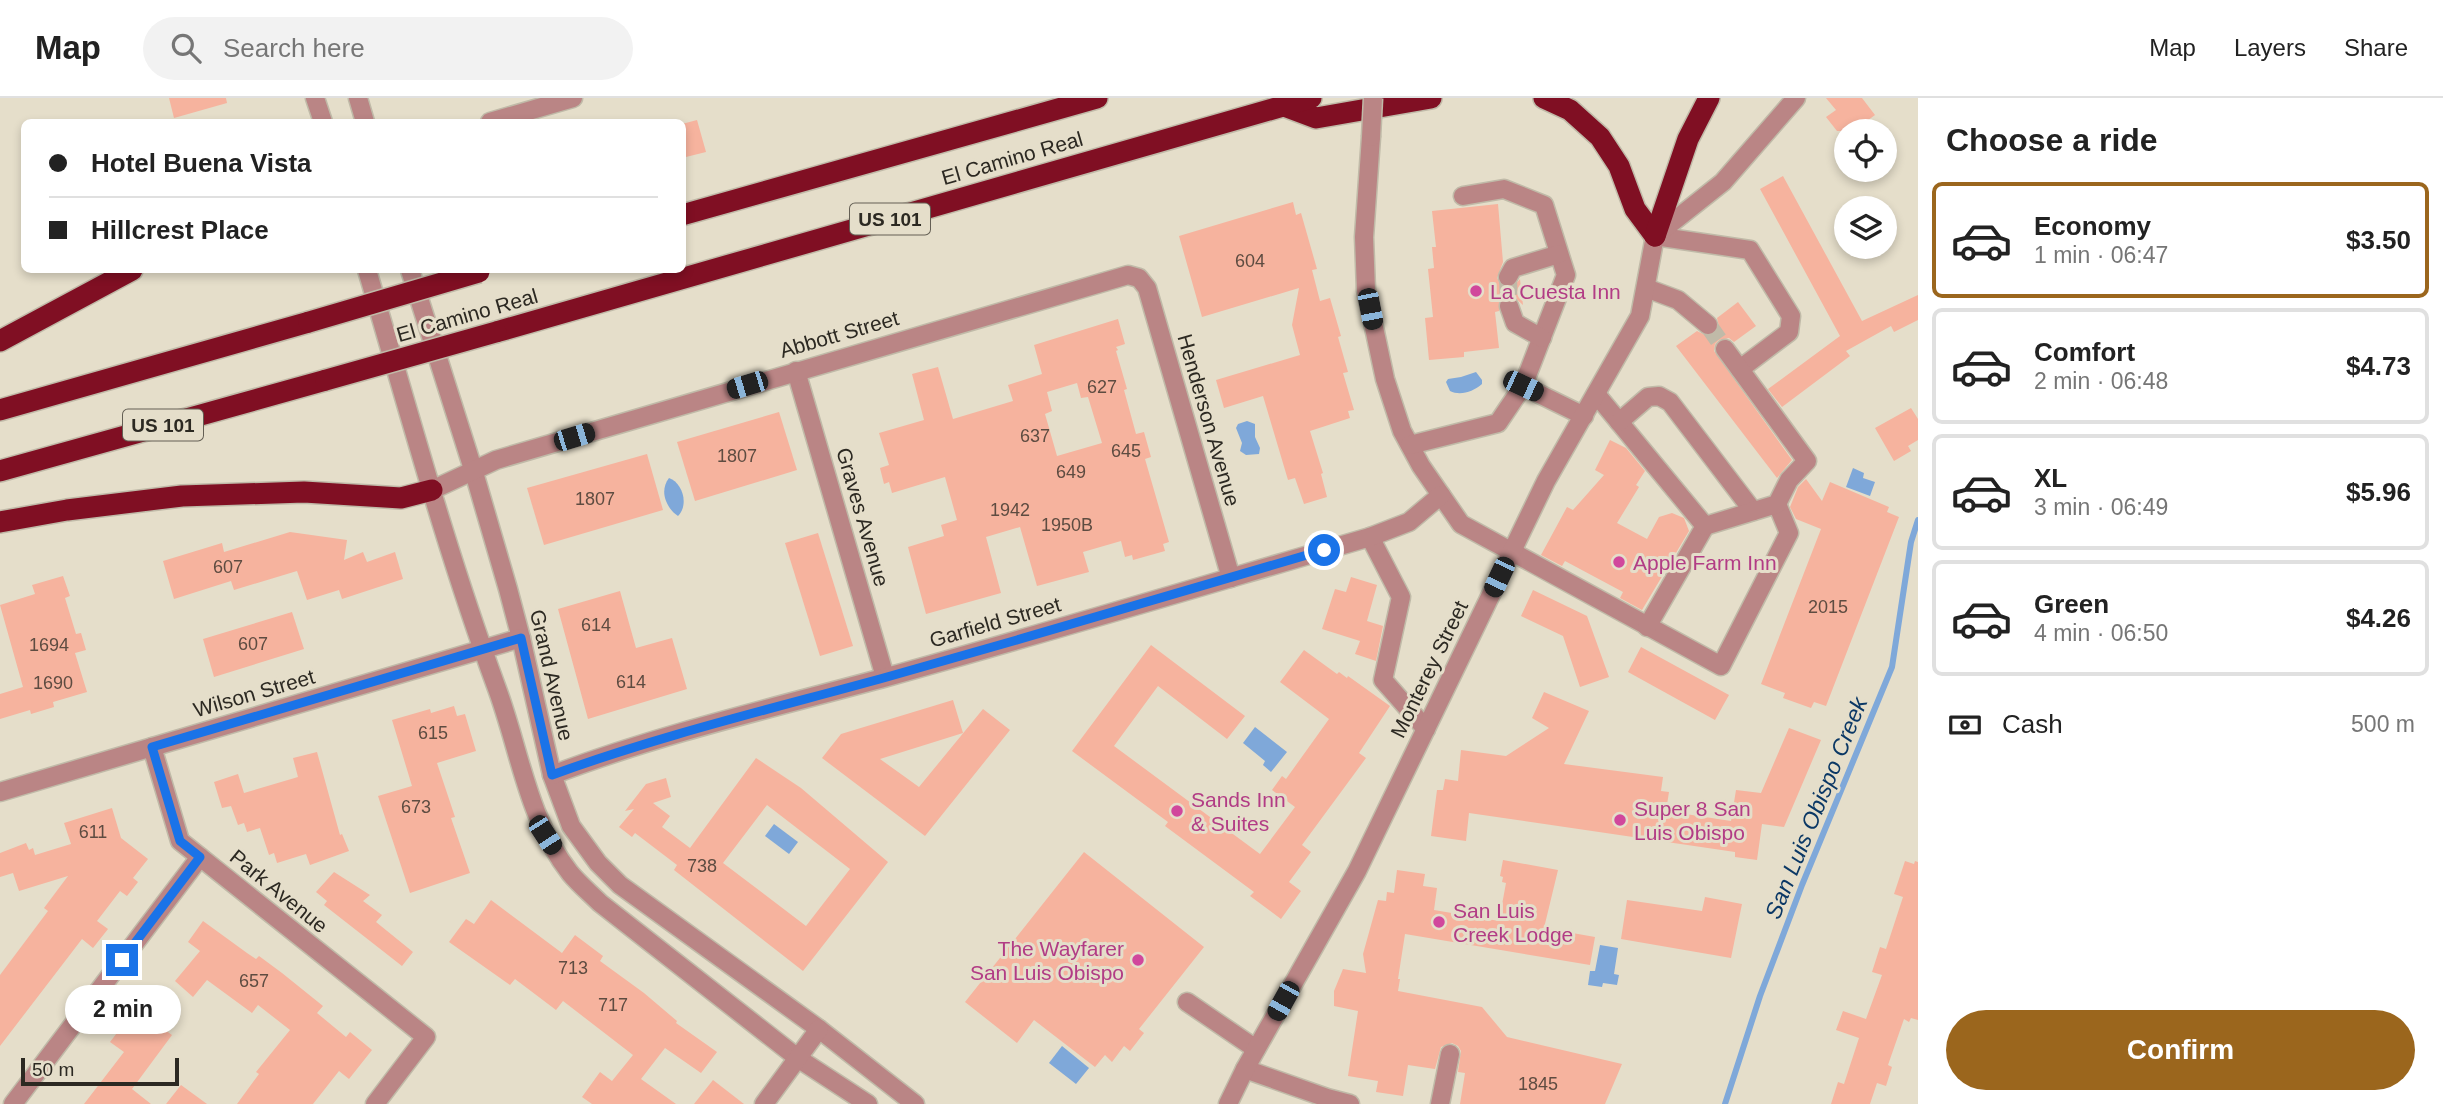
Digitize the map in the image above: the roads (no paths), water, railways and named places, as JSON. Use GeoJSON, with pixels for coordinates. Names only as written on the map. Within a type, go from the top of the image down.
{"type":"FeatureCollection","features":[{"type":"Feature","properties":{"kind":"highway","name":"El Camino Real"},"geometry":{"type":"LineString","coordinates":[[686,214],[1097,98]]}},
{"type":"Feature","properties":{"kind":"highway","name":"El Camino Real"},"geometry":{"type":"LineString","coordinates":[[0,471],[1311,98]]}},
{"type":"Feature","properties":{"kind":"highway"},"geometry":{"type":"LineString","coordinates":[[1284,106],[1316,118],[1431,98]]}},
{"type":"Feature","properties":{"kind":"highway"},"geometry":{"type":"LineString","coordinates":[[1544,98],[1570,110],[1600,137],[1619,166],[1635,209],[1656,236]]}},
{"type":"Feature","properties":{"kind":"highway"},"geometry":{"type":"LineString","coordinates":[[1656,236],[1688,139],[1709,98]]}},
{"type":"Feature","properties":{"kind":"highway"},"geometry":{"type":"LineString","coordinates":[[0,341],[126,273]]}},
{"type":"Feature","properties":{"kind":"highway","name":"El Camino Real"},"geometry":{"type":"LineString","coordinates":[[0,410],[477,273]]}},
{"type":"Feature","properties":{"kind":"highway"},"geometry":{"type":"LineString","coordinates":[[0,522],[67,510],[182,496],[304,492],[401,498],[432,489]]}},
{"type":"Feature","properties":{"kind":"street"},"geometry":{"type":"LineString","coordinates":[[315,98],[322,119]]}},
{"type":"Feature","properties":{"kind":"street"},"geometry":{"type":"LineString","coordinates":[[358,98],[364,119]]}},
{"type":"Feature","properties":{"kind":"street"},"geometry":{"type":"LineString","coordinates":[[500,119],[573,98]]}},
{"type":"Feature","properties":{"kind":"street"},"geometry":{"type":"LineString","coordinates":[[1373,98],[1364,237],[1366,290],[1384,379],[1402,431],[1461,524],[1721,666],[1788,533],[1777,504]]}},
{"type":"Feature","properties":{"kind":"street"},"geometry":{"type":"LineString","coordinates":[[1656,236],[1723,182],[1796,98]]}},
{"type":"Feature","properties":{"kind":"street"},"geometry":{"type":"LineString","coordinates":[[1410,445],[1498,423],[1523,386],[1566,275],[1544,205],[1504,190],[1463,196]]}},
{"type":"Feature","properties":{"kind":"street"},"geometry":{"type":"LineString","coordinates":[[1656,236],[1750,250],[1791,316],[1789,332],[1740,369]]}},
{"type":"Feature","properties":{"kind":"street","name":"Monterey Street"},"geometry":{"type":"LineString","coordinates":[[1228,1104],[1256,1049],[1357,871],[1546,481],[1640,316],[1656,236]]}},
{"type":"Feature","properties":{"kind":"street"},"geometry":{"type":"LineString","coordinates":[[1508,277],[1513,268],[1559,254]]}},
{"type":"Feature","properties":{"kind":"street"},"geometry":{"type":"LineString","coordinates":[[368,273],[482,650],[545,835],[571,874],[600,903],[799,1059],[867,1104]]}},
{"type":"Feature","properties":{"kind":"street","name":"Grand Avenue"},"geometry":{"type":"LineString","coordinates":[[411,273],[473,469],[521,638],[552,775],[571,826],[598,863],[620,885],[819,1029],[915,1104]]}},
{"type":"Feature","properties":{"kind":"street","name":"Abbott Street"},"geometry":{"type":"LineString","coordinates":[[432,489],[500,459],[796,370],[1128,275],[1139,278]]}},
{"type":"Feature","properties":{"kind":"street","name":"Henderson Avenue"},"geometry":{"type":"LineString","coordinates":[[1139,278],[1147,288],[1231,578]]}},
{"type":"Feature","properties":{"kind":"street"},"geometry":{"type":"LineString","coordinates":[[1646,288],[1678,300],[1708,325]]}},
{"type":"Feature","properties":{"kind":"street"},"geometry":{"type":"LineString","coordinates":[[1509,306],[1516,323],[1542,338]]}},
{"type":"Feature","properties":{"kind":"street"},"geometry":{"type":"LineString","coordinates":[[1647,627],[1704,526],[1777,504],[1789,480],[1807,461],[1725,349]]}},
{"type":"Feature","properties":{"kind":"street","name":"Graves Avenue"},"geometry":{"type":"LineString","coordinates":[[796,370],[886,677]]}},
{"type":"Feature","properties":{"kind":"street"},"geometry":{"type":"LineString","coordinates":[[1523,386],[1584,415]]}},
{"type":"Feature","properties":{"kind":"street"},"geometry":{"type":"LineString","coordinates":[[1596,394],[1704,526]]}},
{"type":"Feature","properties":{"kind":"street"},"geometry":{"type":"LineString","coordinates":[[1619,422],[1648,397],[1659,396],[1670,402],[1753,511]]}},
{"type":"Feature","properties":{"kind":"street","name":"Garfield Street"},"geometry":{"type":"LineString","coordinates":[[552,775],[747,715],[1370,537],[1409,522],[1441,495]]}},
{"type":"Feature","properties":{"kind":"street"},"geometry":{"type":"LineString","coordinates":[[1370,537],[1401,597],[1383,680],[1426,729]]}},
{"type":"Feature","properties":{"kind":"street","name":"Wilson Street"},"geometry":{"type":"LineString","coordinates":[[0,792],[521,638]]}},
{"type":"Feature","properties":{"kind":"street","name":"Park Avenue"},"geometry":{"type":"LineString","coordinates":[[152,747],[180,841],[426,1037],[375,1104]]}},
{"type":"Feature","properties":{"kind":"street"},"geometry":{"type":"LineString","coordinates":[[13,1104],[200,857]]}},
{"type":"Feature","properties":{"kind":"street"},"geometry":{"type":"LineString","coordinates":[[1187,1002],[1256,1049]]}},
{"type":"Feature","properties":{"kind":"street"},"geometry":{"type":"LineString","coordinates":[[765,1104],[819,1029]]}},
{"type":"Feature","properties":{"kind":"street"},"geometry":{"type":"LineString","coordinates":[[1440,1104],[1450,1054]]}},
{"type":"Feature","properties":{"kind":"street"},"geometry":{"type":"LineString","coordinates":[[1245,1069],[1326,1101],[1350,1104]]}},
{"type":"Feature","properties":{"kind":"water"},"geometry":{"type":"Polygon","coordinates":[[[1476,372],[1482,380],[1478,387],[1462,393],[1450,391],[1446,382],[1448,379],[1476,372]]]}},
{"type":"Feature","properties":{"kind":"water"},"geometry":{"type":"Polygon","coordinates":[[[1247,421],[1255,424],[1259,454],[1246,455],[1240,451],[1242,443],[1236,428],[1238,424],[1247,421]]]}},
{"type":"Feature","properties":{"kind":"water"},"geometry":{"type":"Polygon","coordinates":[[[1853,468],[1864,473],[1863,478],[1875,482],[1870,496],[1846,487],[1853,468]]]}},
{"type":"Feature","properties":{"kind":"water"},"geometry":{"type":"Polygon","coordinates":[[[669,478],[678,484],[683,495],[683,506],[678,516],[670,509],[665,499],[664,488],[669,478]]]}},
{"type":"Feature","properties":{"kind":"water"},"geometry":{"type":"Polygon","coordinates":[[[1255,727],[1287,752],[1271,772],[1263,765],[1265,761],[1243,743],[1255,727]]]}},
{"type":"Feature","properties":{"kind":"water"},"geometry":{"type":"Polygon","coordinates":[[[774,824],[798,842],[789,854],[765,836],[774,824]]]}},
{"type":"Feature","properties":{"kind":"water"},"geometry":{"type":"Polygon","coordinates":[[[1600,945],[1618,948],[1614,974],[1619,975],[1617,985],[1588,985],[1590,971],[1595,971],[1600,945]]]}},
{"type":"Feature","properties":{"kind":"water"},"geometry":{"type":"Polygon","coordinates":[[[1062,1046],[1089,1068],[1076,1084],[1049,1063],[1062,1046]]]}},
{"type":"Feature","properties":{"kind":"waterway","name":"San Luis Obispo Creek"},"geometry":{"type":"LineString","coordinates":[[1725,1104],[1760,996],[1802,885],[1892,667],[1911,542],[1918,520]]}},
{"type":"Feature","properties":{"kind":"tunnel"},"geometry":{"type":"LineString","coordinates":[[1508,277],[1509,306]]}},
{"type":"Feature","properties":{"kind":"tunnel"},"geometry":{"type":"LineString","coordinates":[[1708,325],[1725,349]]}},
{"type":"Feature","properties":{"kind":"place","name":"La Cuesta Inn"},"geometry":{"type":"Point","coordinates":[1476,291]}},
{"type":"Feature","properties":{"kind":"place","name":"Apple Farm Inn"},"geometry":{"type":"Point","coordinates":[1619,562]}},
{"type":"Feature","properties":{"kind":"place","name":"Sands Inn & Suites"},"geometry":{"type":"Point","coordinates":[1177,811]}},
{"type":"Feature","properties":{"kind":"place","name":"Super 8 San Luis Obispo"},"geometry":{"type":"Point","coordinates":[1620,820]}},
{"type":"Feature","properties":{"kind":"place","name":"San Luis Creek Lodge"},"geometry":{"type":"Point","coordinates":[1439,922]}},
{"type":"Feature","properties":{"kind":"place","name":"The Wayfarer San Luis Obispo"},"geometry":{"type":"Point","coordinates":[1138,960]}}]}
